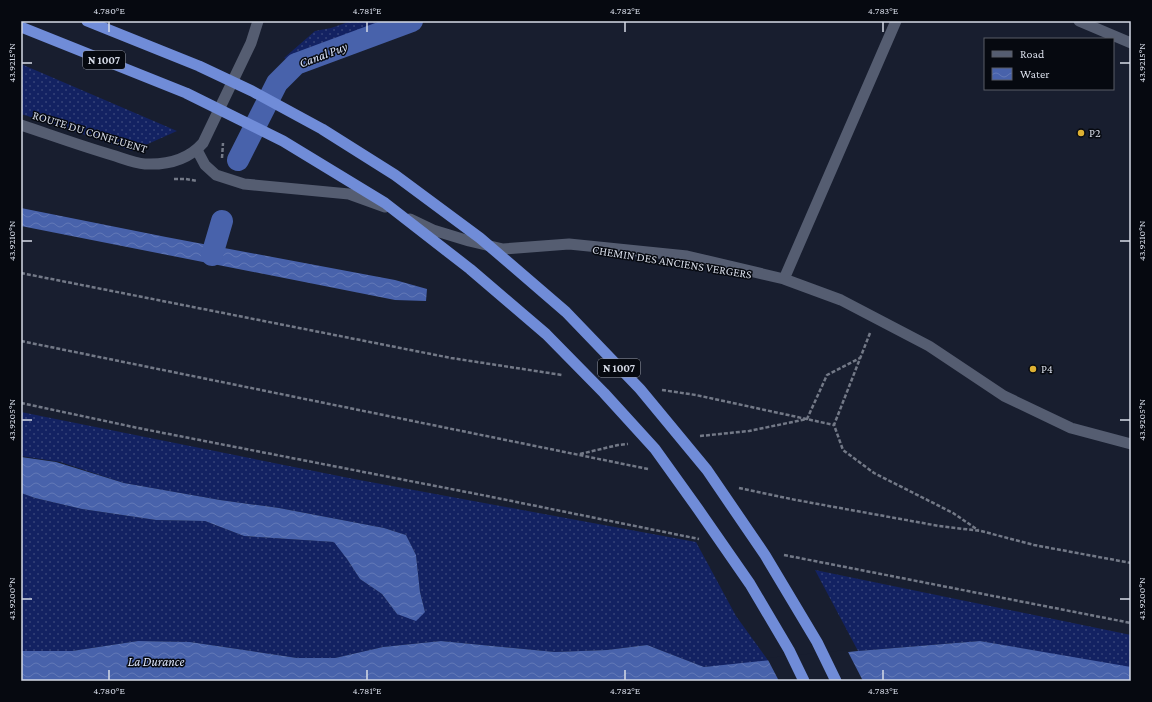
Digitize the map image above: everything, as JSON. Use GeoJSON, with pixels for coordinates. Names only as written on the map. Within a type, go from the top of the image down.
{"type":"FeatureCollection","features":[{"type":"Feature","properties":{"kind":"highway","name":"N 1007"},"geometry":{"type":"LineString","coordinates":[[87,21],[199,66],[252,91],[322,129],[395,175],[480,238],[566,312],[640,388],[707,470],[765,555],[817,642],[836,681]]}},
{"type":"Feature","properties":{"kind":"highway"},"geometry":{"type":"LineString","coordinates":[[94,21],[110,31]]}},
{"type":"Feature","properties":{"kind":"highway","name":"N 1007"},"geometry":{"type":"LineString","coordinates":[[21,27],[186,93],[283,141],[385,203],[470,269],[546,334],[604,393],[655,449],[698,508],[750,584],[789,650],[804,681]]}},
{"type":"Feature","properties":{"kind":"street"},"geometry":{"type":"LineString","coordinates":[[258,21],[251,42],[203,143],[197,150],[206,165],[216,175],[244,184],[349,194],[380,204],[433,230],[503,249],[569,244],[679,255],[784,279],[848,304],[929,346],[1004,396],[1071,428],[1131,444]]}},
{"type":"Feature","properties":{"kind":"street"},"geometry":{"type":"LineString","coordinates":[[784,279],[896,21]]}},
{"type":"Feature","properties":{"kind":"street"},"geometry":{"type":"LineString","coordinates":[[1079,21],[1131,43]]}},
{"type":"Feature","properties":{"kind":"street","name":"ROUTE DU CONFLUENT"},"geometry":{"type":"LineString","coordinates":[[21,125],[143,164],[171,162],[188,156],[197,150]]}},
{"type":"Feature","properties":{"kind":"path"},"geometry":{"type":"LineString","coordinates":[[21,273],[451,358],[566,375]]}},
{"type":"Feature","properties":{"kind":"path"},"geometry":{"type":"LineString","coordinates":[[877,336],[870,332],[834,425],[843,450],[874,473],[953,513],[981,531]]}},
{"type":"Feature","properties":{"kind":"path"},"geometry":{"type":"LineString","coordinates":[[21,341],[649,469]]}},
{"type":"Feature","properties":{"kind":"path"},"geometry":{"type":"LineString","coordinates":[[807,419],[827,375],[860,358]]}},
{"type":"Feature","properties":{"kind":"path"},"geometry":{"type":"LineString","coordinates":[[658,389],[696,395],[834,425]]}},
{"type":"Feature","properties":{"kind":"path"},"geometry":{"type":"LineString","coordinates":[[21,403],[138,428],[702,539]]}},
{"type":"Feature","properties":{"kind":"path"},"geometry":{"type":"LineString","coordinates":[[734,487],[811,503],[938,526],[981,531],[1034,545],[1131,563]]}},
{"type":"Feature","properties":{"kind":"path"},"geometry":{"type":"LineString","coordinates":[[779,554],[1131,623]]}},
{"type":"Feature","properties":{"kind":"shaded area"},"geometry":{"type":"Polygon","coordinates":[[[351,21],[390,21],[289,60],[284,58],[315,31],[331,28],[351,21]]]}},
{"type":"Feature","properties":{"kind":"shaded area"},"geometry":{"type":"Polygon","coordinates":[[[21,64],[177,131],[132,151],[21,114],[21,64]]]}},
{"type":"Feature","properties":{"kind":"shaded area"},"geometry":{"type":"Polygon","coordinates":[[[21,412],[354,479],[696,542],[736,616],[770,663],[704,667],[647,645],[607,650],[555,652],[441,641],[383,647],[335,658],[297,658],[190,642],[138,641],[72,651],[21,651],[21,493],[35,498],[82,509],[156,520],[205,521],[244,536],[335,542],[360,579],[382,594],[397,614],[425,612],[420,592],[416,555],[406,535],[384,528],[279,508],[220,500],[124,483],[60,462],[21,456],[21,412]]]}},
{"type":"Feature","properties":{"kind":"shaded area"},"geometry":{"type":"Polygon","coordinates":[[[815,570],[1131,635],[1131,668],[980,641],[858,651],[815,570]]]}},
{"type":"Feature","properties":{"kind":"water"},"geometry":{"type":"Polygon","coordinates":[[[21,208],[395,280],[427,289],[426,301],[395,300],[21,226],[21,208]]]}},
{"type":"Feature","properties":{"kind":"water"},"geometry":{"type":"Polygon","coordinates":[[[21,457],[56,462],[124,483],[220,500],[279,508],[384,528],[406,535],[416,555],[420,592],[425,612],[416,621],[397,614],[382,594],[360,579],[334,542],[244,536],[205,521],[156,520],[82,509],[35,498],[21,493],[21,457]]]}},
{"type":"Feature","properties":{"kind":"water","name":"La Durance"},"geometry":{"type":"Polygon","coordinates":[[[138,641],[190,642],[297,658],[335,658],[383,647],[441,641],[555,652],[607,650],[647,645],[704,667],[858,651],[980,641],[1131,667],[1131,681],[21,681],[21,651],[72,651],[138,641]]]}},
{"type":"Feature","properties":{"kind":"pier"},"geometry":{"type":"Polygon","coordinates":[[[847,650],[863,681],[779,681],[767,658],[847,650]]]}},
{"type":"Feature","properties":{"kind":"waterway","name":"Canal Puy"},"geometry":{"type":"LineString","coordinates":[[238,160],[277,83],[296,64],[412,21]]}},
{"type":"Feature","properties":{"kind":"waterway","name":"Canal Puy"},"geometry":{"type":"LineString","coordinates":[[212,255],[222,221]]}},
{"type":"Feature","properties":{"kind":"place","name":"P2"},"geometry":{"type":"Point","coordinates":[1081,133]}},
{"type":"Feature","properties":{"kind":"place","name":"P4"},"geometry":{"type":"Point","coordinates":[1033,369]}}]}
